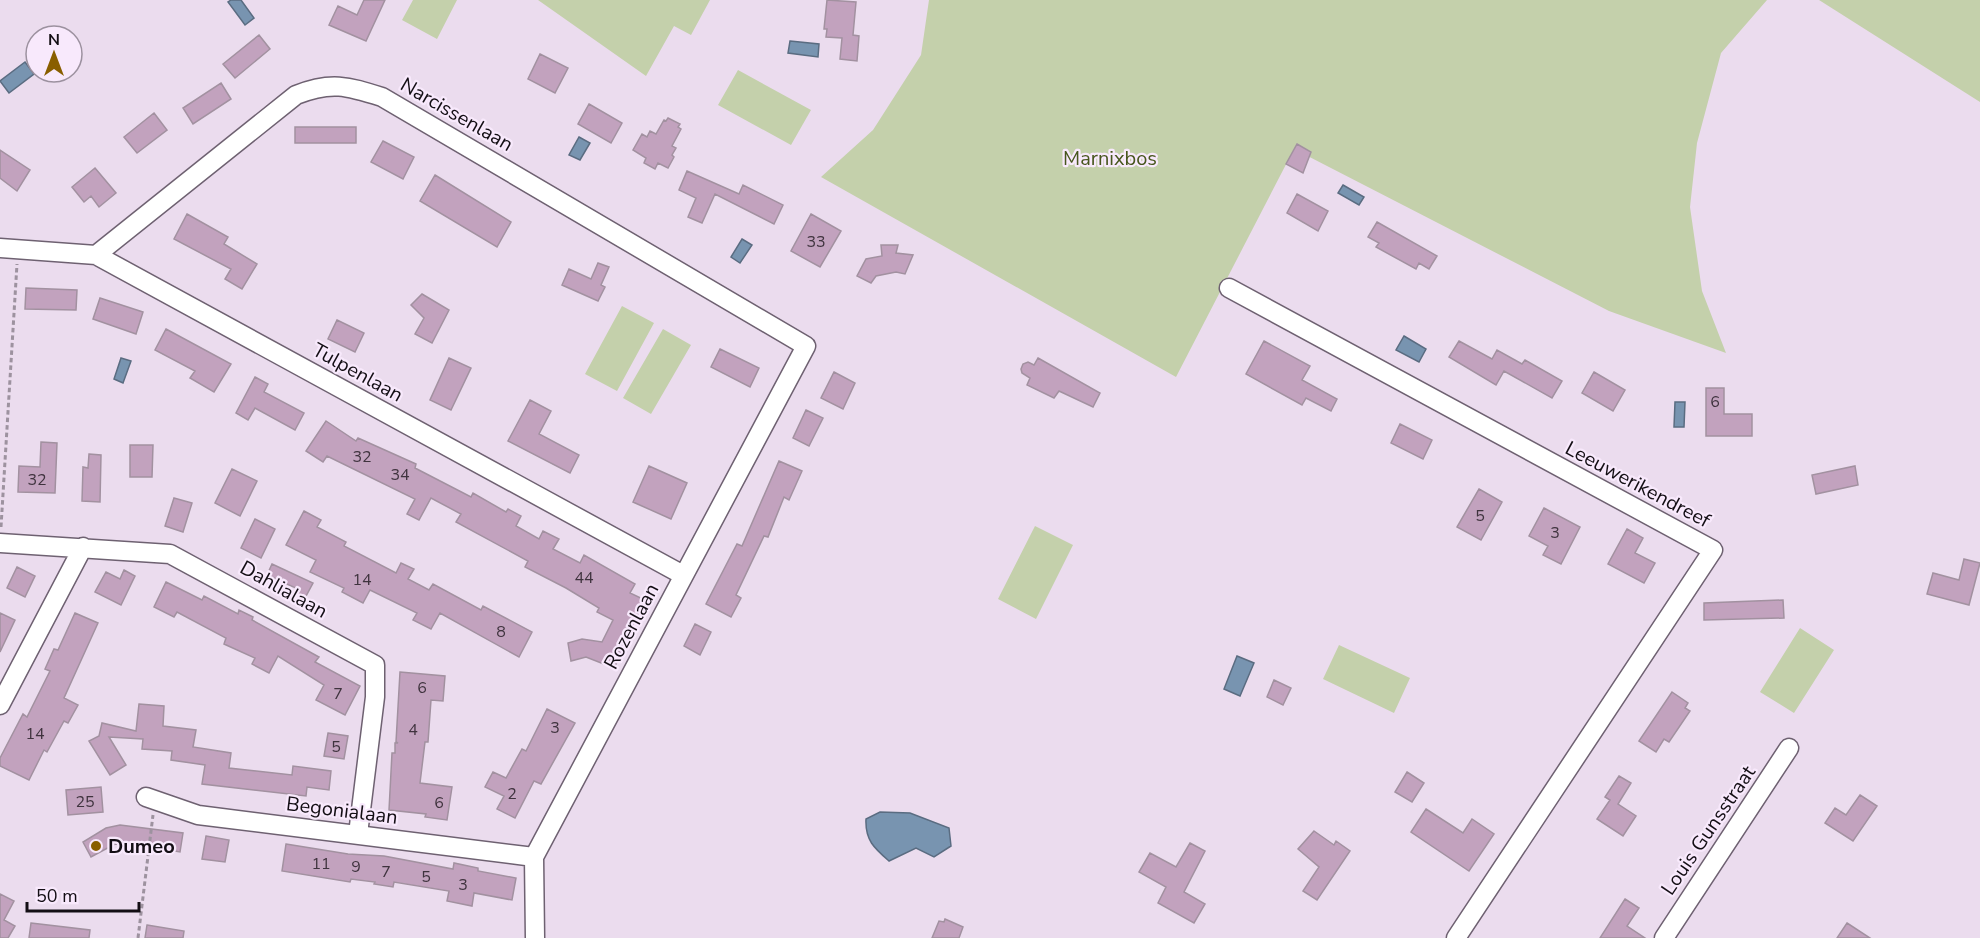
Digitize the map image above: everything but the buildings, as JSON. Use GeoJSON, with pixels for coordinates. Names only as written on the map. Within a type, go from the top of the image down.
{"type":"FeatureCollection","features":[{"type":"Feature","properties":{"kind":"street","name":"Narcissenlaan"},"geometry":{"type":"LineString","coordinates":[[96,255],[296,95],[316,87],[346,86],[382,97],[806,346]]}},
{"type":"Feature","properties":{"kind":"street","name":"Tulpenlaan"},"geometry":{"type":"LineString","coordinates":[[9,249],[96,255],[683,575]]}},
{"type":"Feature","properties":{"kind":"street","name":"Leeuwerikendreef"},"geometry":{"type":"LineString","coordinates":[[1228,288],[1713,550],[1456,938]]}},
{"type":"Feature","properties":{"kind":"street","name":"Rozenlaan"},"geometry":{"type":"LineString","coordinates":[[535,938],[534,857],[806,346]]}},
{"type":"Feature","properties":{"kind":"street","name":"Dahlialaan"},"geometry":{"type":"LineString","coordinates":[[0,543],[154,552],[184,560],[375,665],[375,697],[358,834]]}},
{"type":"Feature","properties":{"kind":"street"},"geometry":{"type":"LineString","coordinates":[[0,705],[83,547]]}},
{"type":"Feature","properties":{"kind":"street","name":"Louis Gunsstraat"},"geometry":{"type":"LineString","coordinates":[[1664,938],[1789,748]]}},
{"type":"Feature","properties":{"kind":"street","name":"Begonialaan"},"geometry":{"type":"LineString","coordinates":[[150,799],[198,815],[534,857]]}},
{"type":"Feature","properties":{"kind":"path"},"geometry":{"type":"LineString","coordinates":[[0,543],[9,249]]}},
{"type":"Feature","properties":{"kind":"path"},"geometry":{"type":"LineString","coordinates":[[138,938],[150,799]]}},
{"type":"Feature","properties":{"kind":"green space"},"geometry":{"type":"Polygon","coordinates":[[[413,0],[457,0],[437,39],[402,20],[413,0]]]}},
{"type":"Feature","properties":{"kind":"green space"},"geometry":{"type":"Polygon","coordinates":[[[538,0],[710,0],[691,35],[674,26],[646,76],[538,0]]]}},
{"type":"Feature","properties":{"kind":"green space","name":"Marnixbos"},"geometry":{"type":"Polygon","coordinates":[[[929,0],[1767,0],[1721,53],[1697,143],[1690,207],[1702,291],[1726,353],[1609,311],[1294,149],[1176,377],[821,177],[873,130],[921,55],[929,0]]]}},
{"type":"Feature","properties":{"kind":"green space"},"geometry":{"type":"Polygon","coordinates":[[[1819,0],[1980,0],[1980,102],[1819,0]]]}},
{"type":"Feature","properties":{"kind":"green space"},"geometry":{"type":"Polygon","coordinates":[[[738,70],[811,110],[791,145],[718,105],[738,70]]]}},
{"type":"Feature","properties":{"kind":"green space"},"geometry":{"type":"Polygon","coordinates":[[[622,306],[654,323],[617,391],[585,374],[622,306]]]}},
{"type":"Feature","properties":{"kind":"green space"},"geometry":{"type":"Polygon","coordinates":[[[663,329],[691,345],[651,414],[623,398],[663,329]]]}},
{"type":"Feature","properties":{"kind":"green space"},"geometry":{"type":"Polygon","coordinates":[[[1035,526],[1073,545],[1036,619],[998,599],[1035,526]]]}},
{"type":"Feature","properties":{"kind":"green space"},"geometry":{"type":"Polygon","coordinates":[[[1800,628],[1834,650],[1794,713],[1760,692],[1800,628]]]}},
{"type":"Feature","properties":{"kind":"green space"},"geometry":{"type":"Polygon","coordinates":[[[1339,645],[1410,678],[1394,713],[1323,679],[1339,645]]]}},
{"type":"Feature","properties":{"kind":"water"},"geometry":{"type":"Polygon","coordinates":[[[241,0],[254,18],[245,25],[228,2],[241,0]]]}},
{"type":"Feature","properties":{"kind":"water"},"geometry":{"type":"Polygon","coordinates":[[[790,41],[819,44],[818,57],[788,53],[790,41]]]}},
{"type":"Feature","properties":{"kind":"water"},"geometry":{"type":"Polygon","coordinates":[[[24,63],[24,82],[9,93],[0,81],[24,63]]]}},
{"type":"Feature","properties":{"kind":"water"},"geometry":{"type":"Polygon","coordinates":[[[579,137],[590,143],[580,160],[569,155],[579,137]]]}},
{"type":"Feature","properties":{"kind":"water"},"geometry":{"type":"Polygon","coordinates":[[[1343,185],[1364,197],[1359,205],[1338,193],[1343,185]]]}},
{"type":"Feature","properties":{"kind":"water"},"geometry":{"type":"Polygon","coordinates":[[[742,239],[752,245],[740,263],[731,257],[742,239]]]}},
{"type":"Feature","properties":{"kind":"water"},"geometry":{"type":"Polygon","coordinates":[[[1404,336],[1426,349],[1419,362],[1396,350],[1404,336]]]}},
{"type":"Feature","properties":{"kind":"water"},"geometry":{"type":"Polygon","coordinates":[[[121,358],[131,361],[123,383],[114,379],[121,358]]]}},
{"type":"Feature","properties":{"kind":"water"},"geometry":{"type":"Polygon","coordinates":[[[1675,402],[1685,402],[1684,427],[1674,427],[1675,402]]]}},
{"type":"Feature","properties":{"kind":"water"},"geometry":{"type":"Polygon","coordinates":[[[1237,656],[1254,663],[1240,696],[1224,689],[1237,656]]]}},
{"type":"Feature","properties":{"kind":"water"},"geometry":{"type":"Polygon","coordinates":[[[880,812],[910,813],[949,828],[951,846],[934,857],[916,848],[889,861],[875,848],[867,833],[866,819],[880,812]]]}},
{"type":"Feature","properties":{"kind":"place","name":"Dumeo"},"geometry":{"type":"Point","coordinates":[96,846]}}]}
